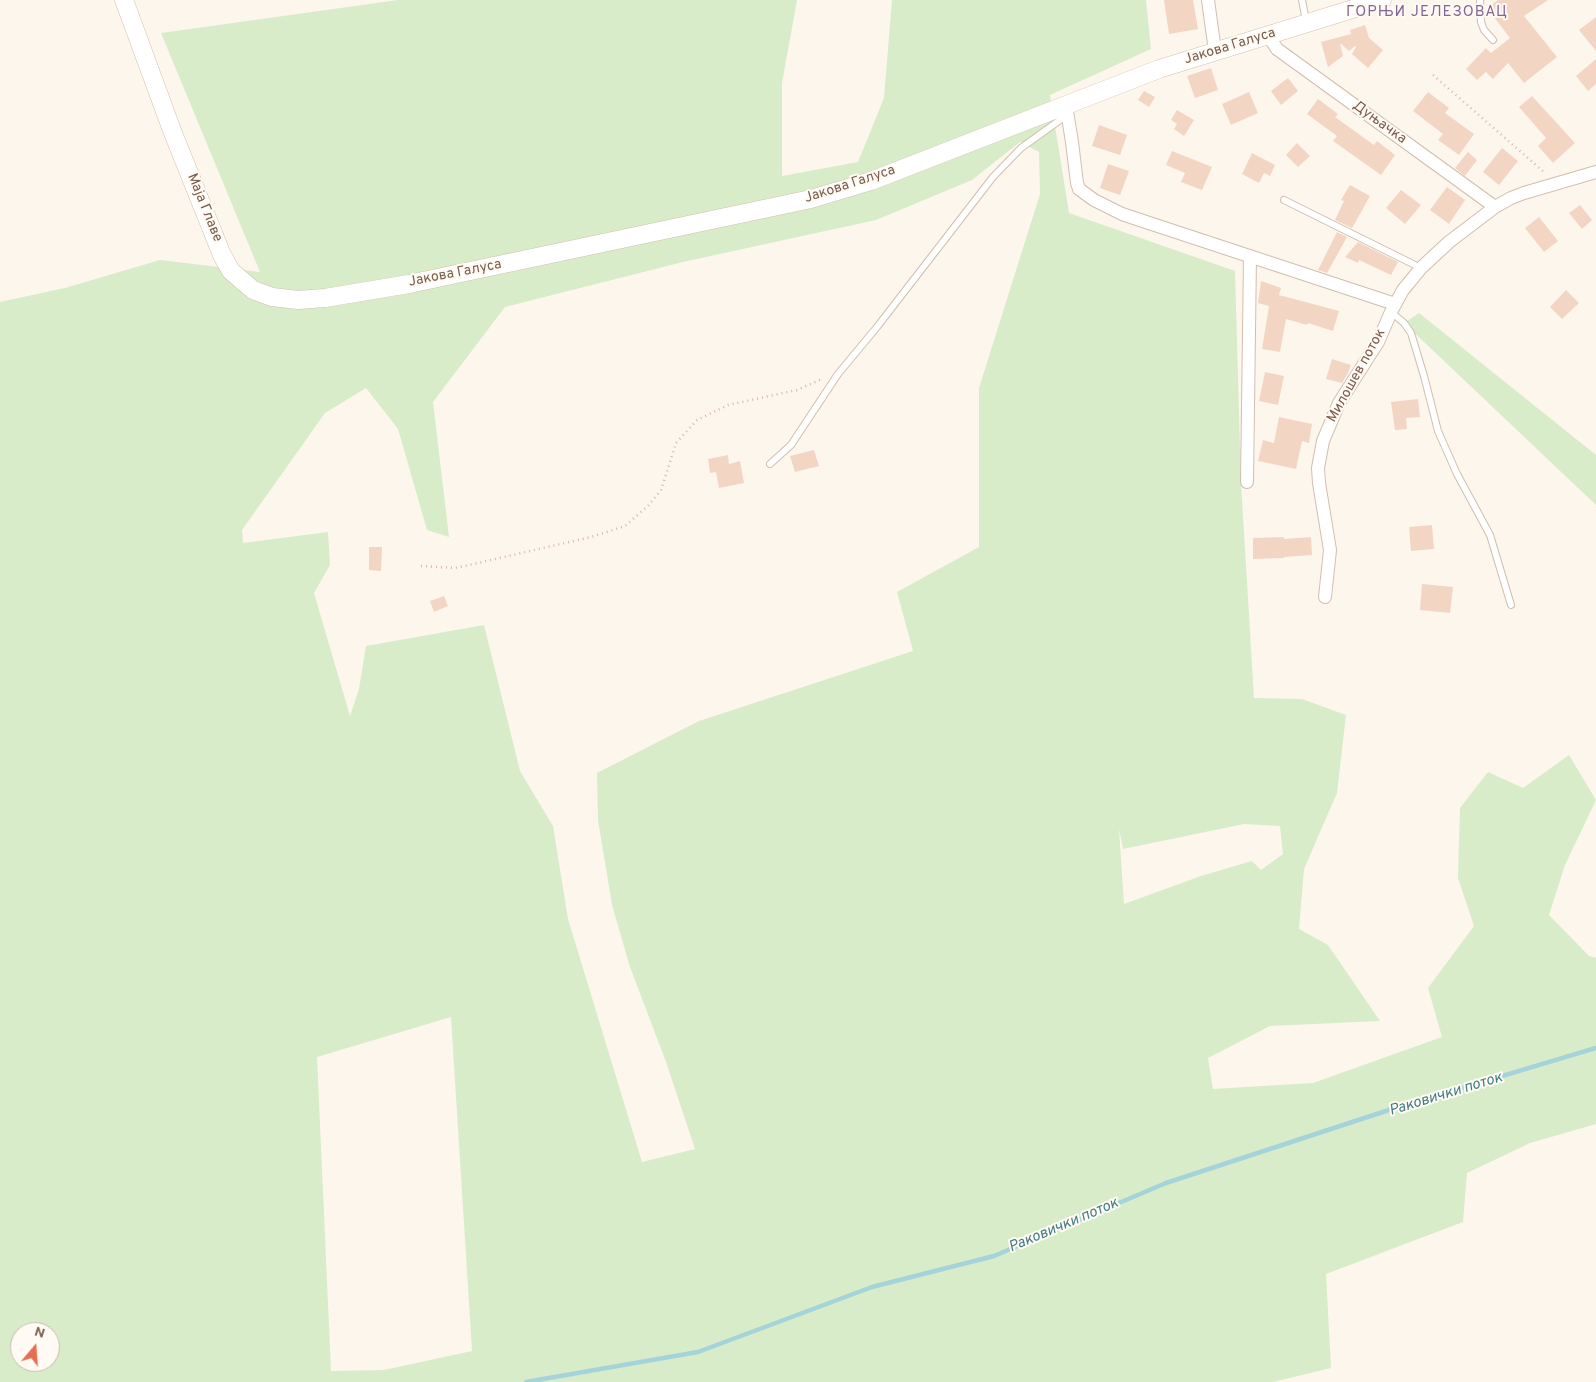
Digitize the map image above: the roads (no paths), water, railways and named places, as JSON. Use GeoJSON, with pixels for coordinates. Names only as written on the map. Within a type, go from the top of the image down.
{"type":"FeatureCollection","features":[{"type":"Feature","properties":{"kind":"street","name":"Маја Главе"},"geometry":{"type":"LineString","coordinates":[[124,0],[173,134],[222,256],[231,271],[253,290],[286,300],[325,298],[376,289]]}},
{"type":"Feature","properties":{"kind":"street"},"geometry":{"type":"LineString","coordinates":[[1208,0],[1215,50]]}},
{"type":"Feature","properties":{"kind":"street","name":"Јакова Галуса"},"geometry":{"type":"LineString","coordinates":[[376,289],[469,272],[811,199],[871,181],[1067,110],[1131,78],[1215,50],[1382,0]]}},
{"type":"Feature","properties":{"kind":"street","name":"Дуњачка"},"geometry":{"type":"LineString","coordinates":[[1268,35],[1277,49],[1495,207]]}},
{"type":"Feature","properties":{"kind":"street"},"geometry":{"type":"LineString","coordinates":[[1067,110],[1076,183],[1085,194],[1122,214],[1250,256],[1393,308]]}},
{"type":"Feature","properties":{"kind":"street","name":"Милошев поток"},"geometry":{"type":"LineString","coordinates":[[1325,597],[1330,550],[1318,468],[1323,441],[1339,403],[1378,342],[1403,290],[1422,268],[1450,242],[1495,207],[1511,198],[1596,172]]}},
{"type":"Feature","properties":{"kind":"street"},"geometry":{"type":"LineString","coordinates":[[1247,482],[1250,256]]}},
{"type":"Feature","properties":{"kind":"lane"},"geometry":{"type":"LineString","coordinates":[[1302,0],[1306,24]]}},
{"type":"Feature","properties":{"kind":"lane"},"geometry":{"type":"LineString","coordinates":[[1480,0],[1481,22],[1484,30],[1492,40]]}},
{"type":"Feature","properties":{"kind":"lane","name":"Јакова Галуса"},"geometry":{"type":"LineString","coordinates":[[770,464],[791,445],[838,374],[877,327],[993,177],[1021,148],[1067,110]]}},
{"type":"Feature","properties":{"kind":"lane"},"geometry":{"type":"LineString","coordinates":[[1284,200],[1422,268]]}},
{"type":"Feature","properties":{"kind":"lane"},"geometry":{"type":"LineString","coordinates":[[1393,308],[1411,334],[1438,431],[1457,474],[1490,535],[1511,605]]}},
{"type":"Feature","properties":{"kind":"waterway","name":"Раковички поток"},"geometry":{"type":"LineString","coordinates":[[526,1382],[698,1352],[872,1287],[994,1256],[1166,1183],[1392,1109],[1596,1048]]}},
{"type":"Feature","properties":{"kind":"district","name":"ГОРЊИ ЈЕЛЕЗОВАЦ"},"geometry":{"type":"Point","coordinates":[1427,13]}}]}
